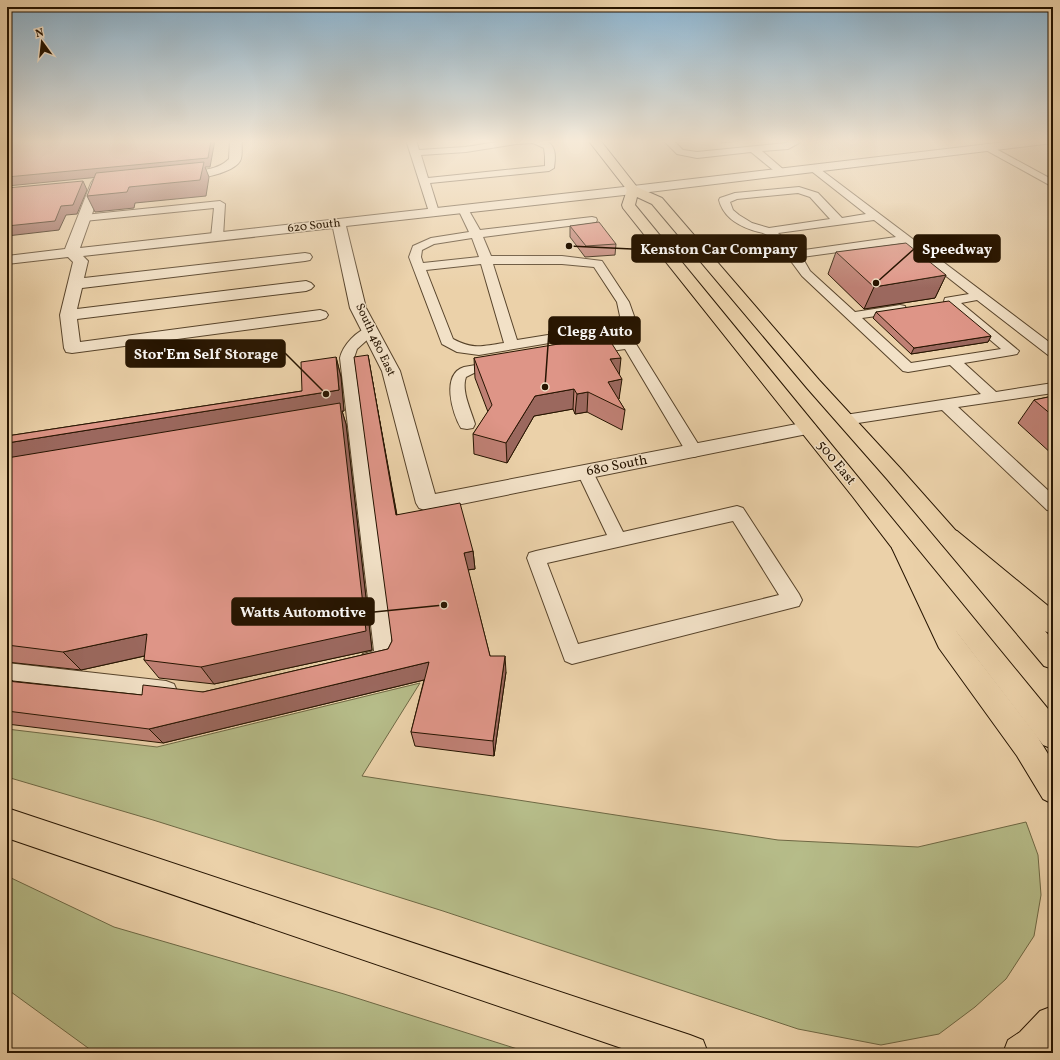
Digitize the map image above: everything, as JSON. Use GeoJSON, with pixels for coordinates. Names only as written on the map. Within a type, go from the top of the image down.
{"type":"FeatureCollection","features":[{"type":"Feature","properties":{"kind":"main road"},"geometry":{"type":"LineString","coordinates":[[633,190],[657,202],[1053,658]]}},
{"type":"Feature","properties":{"kind":"main road","name":"500 East"},"geometry":{"type":"LineString","coordinates":[[633,190],[628,205],[1053,736]]}},
{"type":"Feature","properties":{"kind":"main road"},"geometry":{"type":"LineString","coordinates":[[948,537],[1053,624]]}},
{"type":"Feature","properties":{"kind":"main road"},"geometry":{"type":"LineString","coordinates":[[903,548],[948,640],[1027,746],[1053,789]]}},
{"type":"Feature","properties":{"kind":"main road"},"geometry":{"type":"LineString","coordinates":[[7,823],[691,1052]]}},
{"type":"Feature","properties":{"kind":"main road"},"geometry":{"type":"LineString","coordinates":[[1021,1053],[1032,1045],[1053,1024]]}},
{"type":"Feature","properties":{"kind":"street"},"geometry":{"type":"LineString","coordinates":[[99,189],[84,218],[71,253],[81,261],[68,315],[72,348],[320,315]]}},
{"type":"Feature","properties":{"kind":"street","name":"620 South"},"geometry":{"type":"LineString","coordinates":[[7,260],[637,189]]}},
{"type":"Feature","properties":{"kind":"street","name":"South 480 East"},"geometry":{"type":"LineString","coordinates":[[339,223],[358,308],[391,371],[427,503]]}},
{"type":"Feature","properties":{"kind":"street"},"geometry":{"type":"LineString","coordinates":[[76,284],[305,257]]}},
{"type":"Feature","properties":{"kind":"street"},"geometry":{"type":"LineString","coordinates":[[68,315],[306,286]]}},
{"type":"Feature","properties":{"kind":"street","name":"680 South"},"geometry":{"type":"LineString","coordinates":[[427,503],[808,428]]}},
{"type":"Feature","properties":{"kind":"lane"},"geometry":{"type":"LineString","coordinates":[[427,189],[434,212]]}},
{"type":"Feature","properties":{"kind":"lane"},"geometry":{"type":"LineString","coordinates":[[842,189],[1053,352]]}},
{"type":"Feature","properties":{"kind":"lane"},"geometry":{"type":"LineString","coordinates":[[839,221],[814,195],[799,190],[736,196],[724,200],[727,209],[740,221],[749,227],[769,231],[877,216]]}},
{"type":"Feature","properties":{"kind":"lane"},"geometry":{"type":"LineString","coordinates":[[84,218],[220,204],[216,236]]}},
{"type":"Feature","properties":{"kind":"lane"},"geometry":{"type":"LineString","coordinates":[[463,209],[476,234],[486,260],[512,345]]}},
{"type":"Feature","properties":{"kind":"lane"},"geometry":{"type":"LineString","coordinates":[[419,267],[486,260],[562,260],[598,264],[623,302],[627,316],[621,327],[479,351],[462,349],[447,341],[415,257],[417,248],[431,241],[592,220]]}},
{"type":"Feature","properties":{"kind":"lane"},"geometry":{"type":"LineString","coordinates":[[769,231],[794,256],[806,273],[908,368],[1012,351],[950,301]]}},
{"type":"Feature","properties":{"kind":"lane"},"geometry":{"type":"LineString","coordinates":[[794,256],[907,239]]}},
{"type":"Feature","properties":{"kind":"lane"},"geometry":{"type":"LineString","coordinates":[[935,304],[980,296]]}},
{"type":"Feature","properties":{"kind":"lane"},"geometry":{"type":"LineString","coordinates":[[852,316],[912,307]]}},
{"type":"Feature","properties":{"kind":"lane"},"geometry":{"type":"LineString","coordinates":[[354,665],[385,658],[347,417],[348,351],[351,346],[370,331]]}},
{"type":"Feature","properties":{"kind":"lane"},"geometry":{"type":"LineString","coordinates":[[575,353],[629,344],[694,451]]}},
{"type":"Feature","properties":{"kind":"lane"},"geometry":{"type":"LineString","coordinates":[[953,361],[994,398]]}},
{"type":"Feature","properties":{"kind":"lane"},"geometry":{"type":"LineString","coordinates":[[467,424],[456,386],[458,378],[463,372],[514,363]]}},
{"type":"Feature","properties":{"kind":"lane"},"geometry":{"type":"LineString","coordinates":[[845,420],[1053,388]]}},
{"type":"Feature","properties":{"kind":"lane"},"geometry":{"type":"LineString","coordinates":[[946,405],[1053,506]]}},
{"type":"Feature","properties":{"kind":"lane"},"geometry":{"type":"LineString","coordinates":[[585,472],[618,540]]}},
{"type":"Feature","properties":{"kind":"lane"},"geometry":{"type":"LineString","coordinates":[[737,513],[792,600],[572,655],[536,558],[618,540],[737,513]]}},
{"type":"Feature","properties":{"kind":"lane"},"geometry":{"type":"LineString","coordinates":[[7,672],[183,693]]}},
{"type":"Feature","properties":{"kind":"green space"},"geometry":{"type":"Polygon","coordinates":[[[420,683],[362,776],[778,840],[918,847],[1026,822],[1038,855],[1041,895],[1034,936],[1006,979],[975,1007],[939,1034],[881,1045],[798,1029],[443,911],[153,820],[7,777],[7,729],[157,747],[420,683]]]}},
{"type":"Feature","properties":{"kind":"green space"},"geometry":{"type":"Polygon","coordinates":[[[7,876],[114,927],[344,994],[530,1053],[95,1053],[7,989],[7,876]]]}},
{"type":"Feature","properties":{"kind":"building"},"geometry":{"type":"Polygon","coordinates":[[[7,189],[79,189],[73,205],[61,206],[55,221],[7,226],[7,189]]]}},
{"type":"Feature","properties":{"kind":"building"},"geometry":{"type":"Polygon","coordinates":[[[90,189],[128,189],[127,192],[87,196],[90,189]]]}},
{"type":"Feature","properties":{"kind":"building"},"geometry":{"type":"Polygon","coordinates":[[[599,222],[616,244],[586,246],[570,226],[599,222]]]}},
{"type":"Feature","properties":{"kind":"building"},"geometry":{"type":"Polygon","coordinates":[[[906,243],[946,275],[874,287],[836,252],[906,243]]]}},
{"type":"Feature","properties":{"kind":"building"},"geometry":{"type":"Polygon","coordinates":[[[949,301],[991,336],[914,348],[876,312],[949,301]]]}},
{"type":"Feature","properties":{"kind":"building"},"geometry":{"type":"Polygon","coordinates":[[[607,336],[621,358],[610,359],[622,379],[608,382],[625,410],[588,392],[577,394],[574,389],[535,396],[506,443],[473,434],[492,405],[474,358],[607,336]]]}},
{"type":"Feature","properties":{"kind":"building"},"geometry":{"type":"Polygon","coordinates":[[[368,355],[396,515],[460,503],[473,551],[464,553],[490,656],[505,656],[493,741],[411,732],[429,662],[149,729],[7,711],[7,681],[142,695],[143,685],[203,692],[388,649],[392,641],[354,357],[368,355]]]}},
{"type":"Feature","properties":{"kind":"building"},"geometry":{"type":"Polygon","coordinates":[[[336,357],[339,390],[7,443],[7,436],[302,391],[301,362],[336,357]]]}},
{"type":"Feature","properties":{"kind":"building"},"geometry":{"type":"Polygon","coordinates":[[[1053,396],[1053,416],[1034,400],[1053,396]]]}},
{"type":"Feature","properties":{"kind":"building"},"geometry":{"type":"Polygon","coordinates":[[[340,403],[366,631],[201,667],[144,660],[147,634],[63,652],[7,645],[7,458],[340,403]]]}},
{"type":"Feature","properties":{"kind":"place","name":"Kenston Car Company"},"geometry":{"type":"Point","coordinates":[569,246]}},
{"type":"Feature","properties":{"kind":"place","name":"Speedway"},"geometry":{"type":"Point","coordinates":[876,283]}},
{"type":"Feature","properties":{"kind":"place","name":"Clegg Auto"},"geometry":{"type":"Point","coordinates":[545,387]}},
{"type":"Feature","properties":{"kind":"place","name":"Stor'Em Self Storage"},"geometry":{"type":"Point","coordinates":[326,394]}},
{"type":"Feature","properties":{"kind":"place","name":"Watts Automotive"},"geometry":{"type":"Point","coordinates":[444,605]}}]}
